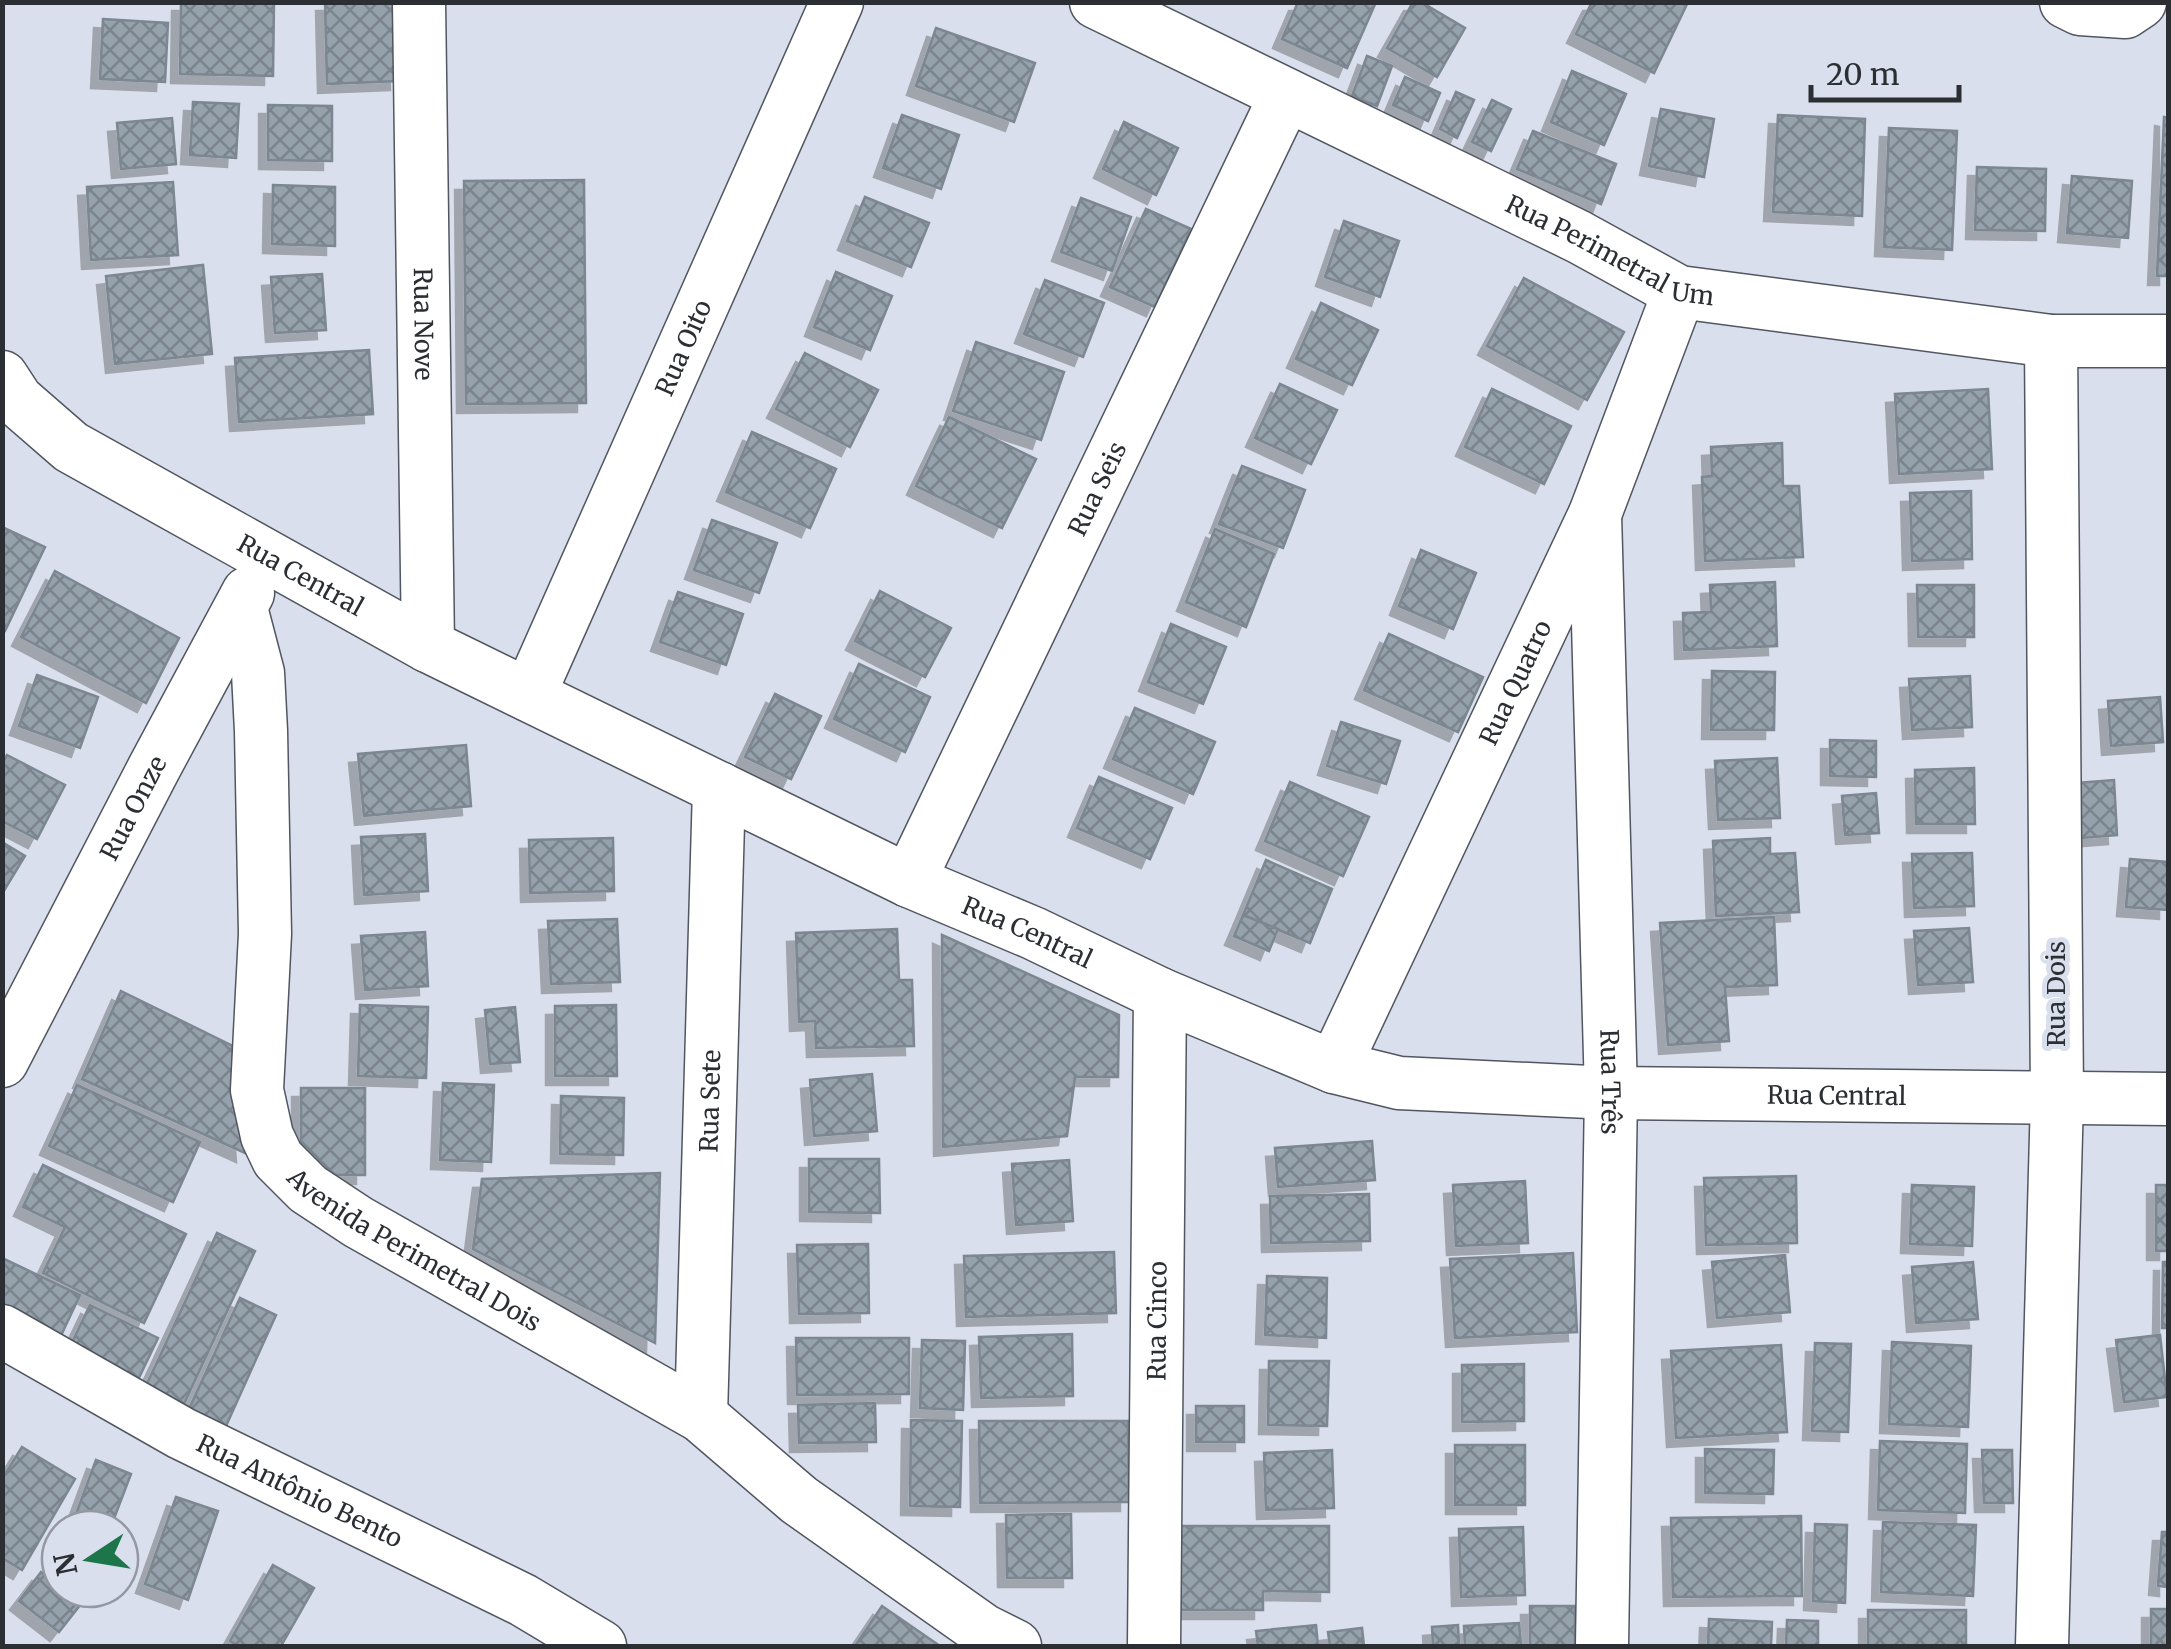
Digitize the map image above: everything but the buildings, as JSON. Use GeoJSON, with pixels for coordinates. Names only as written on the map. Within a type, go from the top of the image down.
{"type":"FeatureCollection","features":[{"type":"Feature","properties":{"kind":"street","name":"Rua Nove"},"geometry":{"type":"LineString","coordinates":[[419,2],[428,646]]}},
{"type":"Feature","properties":{"kind":"street","name":"Rua Oito"},"geometry":{"type":"LineString","coordinates":[[530,695],[837,2]]}},
{"type":"Feature","properties":{"kind":"street","name":"Rua Perimetral Um"},"geometry":{"type":"LineString","coordinates":[[1096,2],[1579,236],[1679,292],[2051,341],[2168,341]]}},
{"type":"Feature","properties":{"kind":"street"},"geometry":{"type":"LineString","coordinates":[[2066,2],[2080,9],[2126,12],[2140,2]]}},
{"type":"Feature","properties":{"kind":"street","name":"Rua Seis"},"geometry":{"type":"LineString","coordinates":[[909,881],[1286,96]]}},
{"type":"Feature","properties":{"kind":"street","name":"Rua Quatro"},"geometry":{"type":"LineString","coordinates":[[1334,1067],[1595,514],[1679,292]]}},
{"type":"Feature","properties":{"kind":"street","name":"Rua Dois"},"geometry":{"type":"LineString","coordinates":[[2042,1646],[2057,1098],[2051,341]]}},
{"type":"Feature","properties":{"kind":"street","name":"Rua Central"},"geometry":{"type":"LineString","coordinates":[[2,378],[17,400],[71,446],[428,646],[909,881],[1334,1067],[1399,1084],[1611,1093],[2168,1099]]}},
{"type":"Feature","properties":{"kind":"street","name":"Rua Três"},"geometry":{"type":"LineString","coordinates":[[1595,514],[1611,1093],[1602,1646]]}},
{"type":"Feature","properties":{"kind":"street","name":"Rua Onze"},"geometry":{"type":"LineString","coordinates":[[2,1061],[266,556]]}},
{"type":"Feature","properties":{"kind":"street","name":"Avenida Perimetral Dois"},"geometry":{"type":"LineString","coordinates":[[241,608],[258,673],[261,731],[265,934],[257,1090],[267,1136],[278,1159],[308,1189],[358,1222],[701,1416],[799,1500],[984,1630],[1014,1646]]}},
{"type":"Feature","properties":{"kind":"street","name":"Rua Sete"},"geometry":{"type":"LineString","coordinates":[[701,1416],[720,788]]}},
{"type":"Feature","properties":{"kind":"street","name":"Rua Cinco"},"geometry":{"type":"LineString","coordinates":[[1154,1646],[1160,994]]}},
{"type":"Feature","properties":{"kind":"street","name":"Rua Antônio Bento"},"geometry":{"type":"LineString","coordinates":[[2,1331],[182,1433],[523,1600],[600,1646]]}}]}
